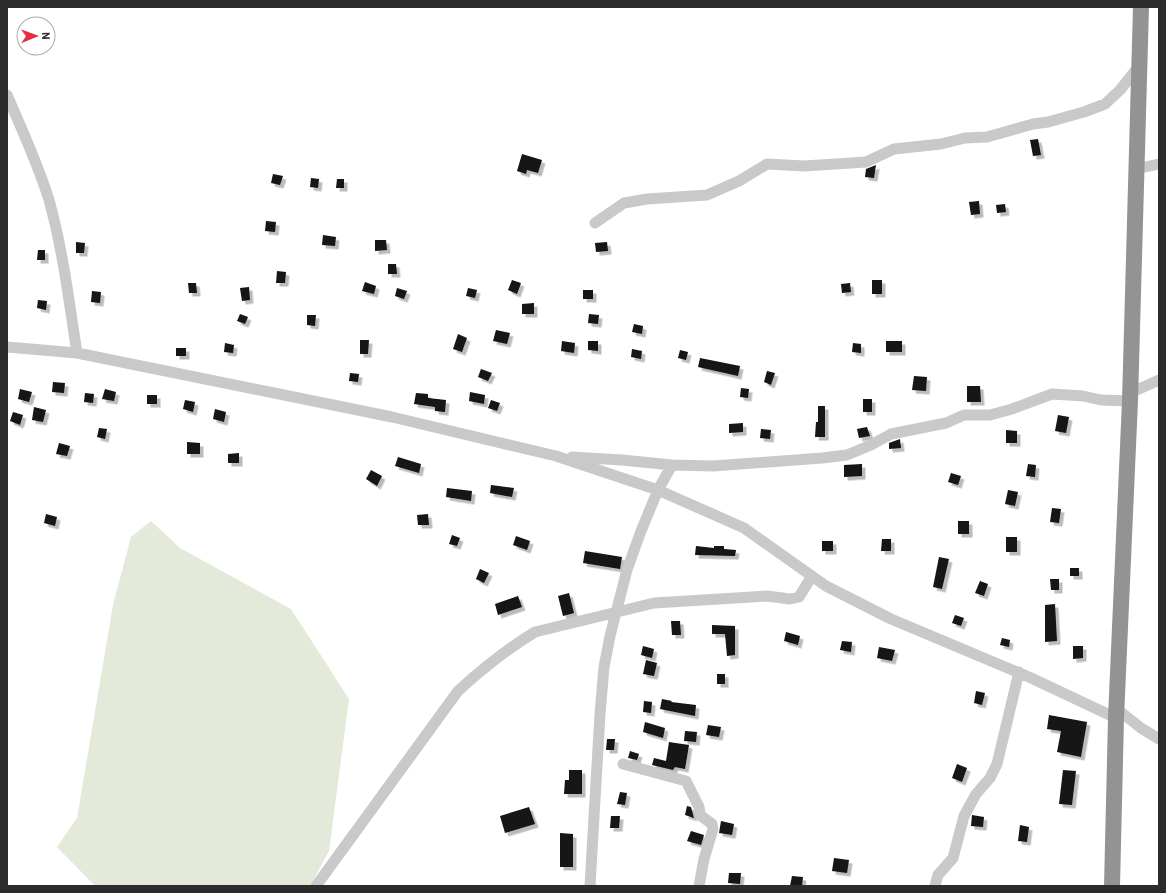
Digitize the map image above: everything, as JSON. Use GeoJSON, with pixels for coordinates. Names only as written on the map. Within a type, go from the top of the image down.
{"type":"FeatureCollection","features":[{"type":"Feature","properties":{"kind":"highway"},"geometry":{"type":"LineString","coordinates":[[1112,886],[1116,714],[1130,397],[1141,7]]}},
{"type":"Feature","properties":{"kind":"street"},"geometry":{"type":"LineString","coordinates":[[595,223],[624,203],[647,199],[707,195],[739,181],[768,164],[804,166],[866,162],[894,149],[941,144],[964,138],[987,137],[1084,112],[1105,104],[1120,90],[1139,66]]}},
{"type":"Feature","properties":{"kind":"street"},"geometry":{"type":"LineString","coordinates":[[7,95],[38,167],[49,201],[60,245],[77,353]]}},
{"type":"Feature","properties":{"kind":"street"},"geometry":{"type":"LineString","coordinates":[[1136,169],[1159,164]]}},
{"type":"Feature","properties":{"kind":"street"},"geometry":{"type":"LineString","coordinates":[[7,347],[77,353],[392,417],[556,456],[658,490],[744,528],[826,586],[891,619],[1116,714],[1159,739]]}},
{"type":"Feature","properties":{"kind":"street"},"geometry":{"type":"LineString","coordinates":[[556,456],[672,465],[713,466],[753,464],[847,455],[871,445],[891,434],[946,422],[964,415],[990,415],[1012,409],[1052,394],[1083,396],[1101,400],[1130,397],[1159,380]]}},
{"type":"Feature","properties":{"kind":"street"},"geometry":{"type":"LineString","coordinates":[[590,886],[604,667],[627,570],[658,490],[672,465]]}},
{"type":"Feature","properties":{"kind":"street"},"geometry":{"type":"LineString","coordinates":[[316,886],[458,691],[482,669],[535,632],[654,603],[681,600],[767,596],[790,598],[799,597],[812,576]]}},
{"type":"Feature","properties":{"kind":"street"},"geometry":{"type":"LineString","coordinates":[[936,886],[938,875],[952,858],[964,816],[976,794],[990,778],[997,764],[1019,672]]}},
{"type":"Feature","properties":{"kind":"street"},"geometry":{"type":"LineString","coordinates":[[623,764],[686,781],[699,807],[700,815],[712,824],[713,829],[704,859],[699,886]]}},
{"type":"Feature","properties":{"kind":"green space"},"geometry":{"type":"Polygon","coordinates":[[[151,521],[180,548],[291,609],[349,699],[329,851],[310,886],[95,886],[57,847],[77,818],[113,605],[131,537],[151,521]]]}},
{"type":"Feature","properties":{"kind":"building"},"geometry":{"type":"Polygon","coordinates":[[[1038,139],[1041,155],[1033,156],[1030,140],[1038,139]]]}},
{"type":"Feature","properties":{"kind":"building"},"geometry":{"type":"Polygon","coordinates":[[[522,154],[542,160],[538,173],[527,170],[526,174],[517,171],[522,154]]]}},
{"type":"Feature","properties":{"kind":"building"},"geometry":{"type":"Polygon","coordinates":[[[876,165],[874,178],[865,177],[866,169],[876,165]]]}},
{"type":"Feature","properties":{"kind":"building"},"geometry":{"type":"Polygon","coordinates":[[[273,174],[283,176],[280,185],[271,183],[273,174]]]}},
{"type":"Feature","properties":{"kind":"building"},"geometry":{"type":"Polygon","coordinates":[[[311,178],[319,179],[318,188],[310,187],[311,178]]]}},
{"type":"Feature","properties":{"kind":"building"},"geometry":{"type":"Polygon","coordinates":[[[337,179],[344,179],[344,188],[336,188],[337,179]]]}},
{"type":"Feature","properties":{"kind":"building"},"geometry":{"type":"Polygon","coordinates":[[[979,201],[980,214],[971,215],[969,202],[979,201]]]}},
{"type":"Feature","properties":{"kind":"building"},"geometry":{"type":"Polygon","coordinates":[[[1005,204],[1006,212],[997,213],[996,205],[1005,204]]]}},
{"type":"Feature","properties":{"kind":"building"},"geometry":{"type":"Polygon","coordinates":[[[266,221],[276,222],[275,232],[265,231],[266,221]]]}},
{"type":"Feature","properties":{"kind":"building"},"geometry":{"type":"Polygon","coordinates":[[[323,235],[336,237],[335,246],[322,245],[323,235]]]}},
{"type":"Feature","properties":{"kind":"building"},"geometry":{"type":"Polygon","coordinates":[[[375,240],[386,240],[387,250],[375,251],[375,240]]]}},
{"type":"Feature","properties":{"kind":"building"},"geometry":{"type":"Polygon","coordinates":[[[76,242],[85,243],[84,253],[76,253],[76,242]]]}},
{"type":"Feature","properties":{"kind":"building"},"geometry":{"type":"Polygon","coordinates":[[[607,242],[608,251],[596,252],[595,243],[607,242]]]}},
{"type":"Feature","properties":{"kind":"building"},"geometry":{"type":"Polygon","coordinates":[[[38,250],[45,250],[45,260],[37,260],[38,250]]]}},
{"type":"Feature","properties":{"kind":"building"},"geometry":{"type":"Polygon","coordinates":[[[388,264],[396,264],[397,274],[388,274],[388,264]]]}},
{"type":"Feature","properties":{"kind":"building"},"geometry":{"type":"Polygon","coordinates":[[[277,271],[286,272],[285,283],[276,283],[277,271]]]}},
{"type":"Feature","properties":{"kind":"building"},"geometry":{"type":"Polygon","coordinates":[[[512,280],[521,283],[517,294],[508,290],[512,280]]]}},
{"type":"Feature","properties":{"kind":"building"},"geometry":{"type":"Polygon","coordinates":[[[872,280],[882,280],[882,294],[872,294],[872,280]]]}},
{"type":"Feature","properties":{"kind":"building"},"geometry":{"type":"Polygon","coordinates":[[[365,282],[376,286],[374,294],[362,291],[365,282]]]}},
{"type":"Feature","properties":{"kind":"building"},"geometry":{"type":"Polygon","coordinates":[[[188,283],[196,283],[197,293],[189,293],[188,283]]]}},
{"type":"Feature","properties":{"kind":"building"},"geometry":{"type":"Polygon","coordinates":[[[850,283],[851,292],[842,293],[841,284],[850,283]]]}},
{"type":"Feature","properties":{"kind":"building"},"geometry":{"type":"Polygon","coordinates":[[[249,287],[250,300],[242,301],[240,288],[249,287]]]}},
{"type":"Feature","properties":{"kind":"building"},"geometry":{"type":"Polygon","coordinates":[[[397,288],[407,291],[404,299],[395,296],[397,288]]]}},
{"type":"Feature","properties":{"kind":"building"},"geometry":{"type":"Polygon","coordinates":[[[468,288],[477,290],[475,298],[466,296],[468,288]]]}},
{"type":"Feature","properties":{"kind":"building"},"geometry":{"type":"Polygon","coordinates":[[[583,290],[593,290],[593,299],[583,299],[583,290]]]}},
{"type":"Feature","properties":{"kind":"building"},"geometry":{"type":"Polygon","coordinates":[[[92,291],[101,292],[100,303],[91,302],[92,291]]]}},
{"type":"Feature","properties":{"kind":"building"},"geometry":{"type":"Polygon","coordinates":[[[38,300],[47,301],[46,310],[37,308],[38,300]]]}},
{"type":"Feature","properties":{"kind":"building"},"geometry":{"type":"Polygon","coordinates":[[[534,303],[534,314],[522,314],[522,304],[534,303]]]}},
{"type":"Feature","properties":{"kind":"building"},"geometry":{"type":"Polygon","coordinates":[[[240,314],[248,317],[245,324],[237,321],[240,314]]]}},
{"type":"Feature","properties":{"kind":"building"},"geometry":{"type":"Polygon","coordinates":[[[589,314],[599,315],[598,324],[588,323],[589,314]]]}},
{"type":"Feature","properties":{"kind":"building"},"geometry":{"type":"Polygon","coordinates":[[[307,315],[316,315],[315,326],[307,325],[307,315]]]}},
{"type":"Feature","properties":{"kind":"building"},"geometry":{"type":"Polygon","coordinates":[[[634,324],[643,326],[642,334],[632,332],[634,324]]]}},
{"type":"Feature","properties":{"kind":"building"},"geometry":{"type":"Polygon","coordinates":[[[496,330],[510,333],[507,344],[493,341],[496,330]]]}},
{"type":"Feature","properties":{"kind":"building"},"geometry":{"type":"Polygon","coordinates":[[[458,334],[467,338],[462,352],[453,349],[458,334]]]}},
{"type":"Feature","properties":{"kind":"building"},"geometry":{"type":"Polygon","coordinates":[[[360,340],[369,340],[368,354],[360,354],[360,340]]]}},
{"type":"Feature","properties":{"kind":"building"},"geometry":{"type":"Polygon","coordinates":[[[562,341],[575,343],[574,353],[561,351],[562,341]]]}},
{"type":"Feature","properties":{"kind":"building"},"geometry":{"type":"Polygon","coordinates":[[[588,341],[598,341],[598,351],[588,350],[588,341]]]}},
{"type":"Feature","properties":{"kind":"building"},"geometry":{"type":"Polygon","coordinates":[[[886,341],[902,341],[902,352],[886,352],[886,341]]]}},
{"type":"Feature","properties":{"kind":"building"},"geometry":{"type":"Polygon","coordinates":[[[225,343],[234,345],[233,353],[224,352],[225,343]]]}},
{"type":"Feature","properties":{"kind":"building"},"geometry":{"type":"Polygon","coordinates":[[[853,343],[861,344],[861,353],[852,352],[853,343]]]}},
{"type":"Feature","properties":{"kind":"building"},"geometry":{"type":"Polygon","coordinates":[[[176,348],[186,348],[186,356],[176,356],[176,348]]]}},
{"type":"Feature","properties":{"kind":"building"},"geometry":{"type":"Polygon","coordinates":[[[632,349],[642,351],[641,359],[631,357],[632,349]]]}},
{"type":"Feature","properties":{"kind":"building"},"geometry":{"type":"Polygon","coordinates":[[[680,350],[688,352],[686,360],[678,358],[680,350]]]}},
{"type":"Feature","properties":{"kind":"building"},"geometry":{"type":"Polygon","coordinates":[[[700,358],[740,366],[738,376],[698,367],[700,358]]]}},
{"type":"Feature","properties":{"kind":"building"},"geometry":{"type":"Polygon","coordinates":[[[481,369],[492,373],[488,381],[478,377],[481,369]]]}},
{"type":"Feature","properties":{"kind":"building"},"geometry":{"type":"Polygon","coordinates":[[[767,371],[775,373],[771,385],[764,382],[767,371]]]}},
{"type":"Feature","properties":{"kind":"building"},"geometry":{"type":"Polygon","coordinates":[[[350,373],[359,374],[358,382],[349,381],[350,373]]]}},
{"type":"Feature","properties":{"kind":"building"},"geometry":{"type":"Polygon","coordinates":[[[914,376],[927,377],[926,391],[912,390],[914,376]]]}},
{"type":"Feature","properties":{"kind":"building"},"geometry":{"type":"Polygon","coordinates":[[[53,382],[65,383],[64,393],[52,392],[53,382]]]}},
{"type":"Feature","properties":{"kind":"building"},"geometry":{"type":"Polygon","coordinates":[[[967,386],[980,386],[981,402],[967,402],[967,386]]]}},
{"type":"Feature","properties":{"kind":"building"},"geometry":{"type":"Polygon","coordinates":[[[741,388],[749,389],[748,398],[740,397],[741,388]]]}},
{"type":"Feature","properties":{"kind":"building"},"geometry":{"type":"Polygon","coordinates":[[[20,389],[32,392],[29,402],[18,399],[20,389]]]}},
{"type":"Feature","properties":{"kind":"building"},"geometry":{"type":"Polygon","coordinates":[[[105,389],[116,392],[114,401],[102,399],[105,389]]]}},
{"type":"Feature","properties":{"kind":"building"},"geometry":{"type":"Polygon","coordinates":[[[470,392],[485,395],[484,404],[469,401],[470,392]]]}},
{"type":"Feature","properties":{"kind":"building"},"geometry":{"type":"Polygon","coordinates":[[[85,393],[94,394],[93,403],[84,402],[85,393]]]}},
{"type":"Feature","properties":{"kind":"building"},"geometry":{"type":"Polygon","coordinates":[[[416,393],[428,394],[428,398],[446,400],[445,412],[435,411],[435,407],[414,404],[416,393]]]}},
{"type":"Feature","properties":{"kind":"building"},"geometry":{"type":"Polygon","coordinates":[[[147,395],[157,395],[157,404],[147,404],[147,395]]]}},
{"type":"Feature","properties":{"kind":"building"},"geometry":{"type":"Polygon","coordinates":[[[863,399],[872,399],[872,412],[863,412],[863,399]]]}},
{"type":"Feature","properties":{"kind":"building"},"geometry":{"type":"Polygon","coordinates":[[[185,400],[195,402],[193,412],[183,409],[185,400]]]}},
{"type":"Feature","properties":{"kind":"building"},"geometry":{"type":"Polygon","coordinates":[[[491,400],[500,403],[497,411],[488,408],[491,400]]]}},
{"type":"Feature","properties":{"kind":"building"},"geometry":{"type":"Polygon","coordinates":[[[818,406],[825,406],[825,437],[815,437],[816,422],[818,422],[818,406]]]}},
{"type":"Feature","properties":{"kind":"building"},"geometry":{"type":"Polygon","coordinates":[[[34,407],[46,410],[43,422],[32,420],[34,407]]]}},
{"type":"Feature","properties":{"kind":"building"},"geometry":{"type":"Polygon","coordinates":[[[215,409],[226,412],[224,422],[213,419],[215,409]]]}},
{"type":"Feature","properties":{"kind":"building"},"geometry":{"type":"Polygon","coordinates":[[[13,412],[23,415],[20,425],[10,421],[13,412]]]}},
{"type":"Feature","properties":{"kind":"building"},"geometry":{"type":"Polygon","coordinates":[[[1058,415],[1069,417],[1066,433],[1055,431],[1058,415]]]}},
{"type":"Feature","properties":{"kind":"building"},"geometry":{"type":"Polygon","coordinates":[[[743,423],[743,432],[729,433],[729,424],[743,423]]]}},
{"type":"Feature","properties":{"kind":"building"},"geometry":{"type":"Polygon","coordinates":[[[867,427],[870,436],[859,438],[857,429],[867,427]]]}},
{"type":"Feature","properties":{"kind":"building"},"geometry":{"type":"Polygon","coordinates":[[[99,428],[107,429],[105,439],[97,437],[99,428]]]}},
{"type":"Feature","properties":{"kind":"building"},"geometry":{"type":"Polygon","coordinates":[[[761,429],[771,430],[770,439],[760,438],[761,429]]]}},
{"type":"Feature","properties":{"kind":"building"},"geometry":{"type":"Polygon","coordinates":[[[1006,430],[1017,431],[1017,443],[1006,443],[1006,430]]]}},
{"type":"Feature","properties":{"kind":"building"},"geometry":{"type":"Polygon","coordinates":[[[900,439],[901,448],[889,449],[889,443],[900,439]]]}},
{"type":"Feature","properties":{"kind":"building"},"geometry":{"type":"Polygon","coordinates":[[[187,442],[200,443],[200,454],[187,454],[187,442]]]}},
{"type":"Feature","properties":{"kind":"building"},"geometry":{"type":"Polygon","coordinates":[[[59,443],[70,446],[67,456],[56,454],[59,443]]]}},
{"type":"Feature","properties":{"kind":"building"},"geometry":{"type":"Polygon","coordinates":[[[239,453],[239,463],[228,463],[228,454],[239,453]]]}},
{"type":"Feature","properties":{"kind":"building"},"geometry":{"type":"Polygon","coordinates":[[[398,457],[421,464],[419,473],[395,466],[398,457]]]}},
{"type":"Feature","properties":{"kind":"building"},"geometry":{"type":"Polygon","coordinates":[[[862,464],[862,476],[844,477],[844,465],[862,464]]]}},
{"type":"Feature","properties":{"kind":"building"},"geometry":{"type":"Polygon","coordinates":[[[1028,464],[1036,465],[1035,477],[1026,476],[1028,464]]]}},
{"type":"Feature","properties":{"kind":"building"},"geometry":{"type":"Polygon","coordinates":[[[371,470],[382,476],[377,486],[366,479],[371,470]]]}},
{"type":"Feature","properties":{"kind":"building"},"geometry":{"type":"Polygon","coordinates":[[[951,473],[961,476],[958,485],[948,482],[951,473]]]}},
{"type":"Feature","properties":{"kind":"building"},"geometry":{"type":"Polygon","coordinates":[[[491,485],[514,488],[512,497],[490,493],[491,485]]]}},
{"type":"Feature","properties":{"kind":"building"},"geometry":{"type":"Polygon","coordinates":[[[447,488],[472,491],[471,501],[446,497],[447,488]]]}},
{"type":"Feature","properties":{"kind":"building"},"geometry":{"type":"Polygon","coordinates":[[[1008,490],[1018,492],[1015,506],[1005,504],[1008,490]]]}},
{"type":"Feature","properties":{"kind":"building"},"geometry":{"type":"Polygon","coordinates":[[[1052,508],[1061,509],[1059,523],[1050,522],[1052,508]]]}},
{"type":"Feature","properties":{"kind":"building"},"geometry":{"type":"Polygon","coordinates":[[[46,514],[57,517],[55,526],[44,523],[46,514]]]}},
{"type":"Feature","properties":{"kind":"building"},"geometry":{"type":"Polygon","coordinates":[[[428,514],[429,525],[418,525],[417,515],[428,514]]]}},
{"type":"Feature","properties":{"kind":"building"},"geometry":{"type":"Polygon","coordinates":[[[958,521],[969,521],[969,534],[958,534],[958,521]]]}},
{"type":"Feature","properties":{"kind":"building"},"geometry":{"type":"Polygon","coordinates":[[[452,535],[460,538],[457,546],[449,544],[452,535]]]}},
{"type":"Feature","properties":{"kind":"building"},"geometry":{"type":"Polygon","coordinates":[[[516,536],[530,541],[527,550],[513,545],[516,536]]]}},
{"type":"Feature","properties":{"kind":"building"},"geometry":{"type":"Polygon","coordinates":[[[1006,537],[1017,537],[1017,552],[1006,552],[1006,537]]]}},
{"type":"Feature","properties":{"kind":"building"},"geometry":{"type":"Polygon","coordinates":[[[882,539],[891,539],[891,551],[881,551],[882,539]]]}},
{"type":"Feature","properties":{"kind":"building"},"geometry":{"type":"Polygon","coordinates":[[[822,541],[833,541],[833,551],[822,551],[822,541]]]}},
{"type":"Feature","properties":{"kind":"building"},"geometry":{"type":"Polygon","coordinates":[[[696,546],[714,548],[714,546],[724,546],[724,549],[736,550],[735,556],[695,555],[696,546]]]}},
{"type":"Feature","properties":{"kind":"building"},"geometry":{"type":"Polygon","coordinates":[[[585,551],[622,557],[620,569],[583,563],[585,551]]]}},
{"type":"Feature","properties":{"kind":"building"},"geometry":{"type":"Polygon","coordinates":[[[939,557],[949,559],[942,589],[933,587],[939,557]]]}},
{"type":"Feature","properties":{"kind":"building"},"geometry":{"type":"Polygon","coordinates":[[[1070,568],[1079,568],[1079,576],[1070,576],[1070,568]]]}},
{"type":"Feature","properties":{"kind":"building"},"geometry":{"type":"Polygon","coordinates":[[[480,569],[489,573],[484,583],[476,579],[480,569]]]}},
{"type":"Feature","properties":{"kind":"building"},"geometry":{"type":"Polygon","coordinates":[[[1050,579],[1059,579],[1059,590],[1051,590],[1050,579]]]}},
{"type":"Feature","properties":{"kind":"building"},"geometry":{"type":"Polygon","coordinates":[[[980,581],[988,584],[984,596],[975,593],[980,581]]]}},
{"type":"Feature","properties":{"kind":"building"},"geometry":{"type":"Polygon","coordinates":[[[569,593],[574,613],[563,616],[558,596],[569,593]]]}},
{"type":"Feature","properties":{"kind":"building"},"geometry":{"type":"Polygon","coordinates":[[[518,596],[522,607],[498,615],[495,604],[518,596]]]}},
{"type":"Feature","properties":{"kind":"building"},"geometry":{"type":"Polygon","coordinates":[[[1055,604],[1057,641],[1045,642],[1045,605],[1055,604]]]}},
{"type":"Feature","properties":{"kind":"building"},"geometry":{"type":"Polygon","coordinates":[[[955,615],[964,618],[961,626],[952,623],[955,615]]]}},
{"type":"Feature","properties":{"kind":"building"},"geometry":{"type":"Polygon","coordinates":[[[671,621],[680,621],[681,635],[672,635],[671,621]]]}},
{"type":"Feature","properties":{"kind":"building"},"geometry":{"type":"Polygon","coordinates":[[[712,625],[735,626],[735,655],[727,656],[725,634],[712,634],[712,625]]]}},
{"type":"Feature","properties":{"kind":"building"},"geometry":{"type":"Polygon","coordinates":[[[786,632],[800,636],[798,645],[784,641],[786,632]]]}},
{"type":"Feature","properties":{"kind":"building"},"geometry":{"type":"Polygon","coordinates":[[[1002,638],[1010,640],[1009,647],[1000,645],[1002,638]]]}},
{"type":"Feature","properties":{"kind":"building"},"geometry":{"type":"Polygon","coordinates":[[[842,641],[852,642],[851,652],[840,650],[842,641]]]}},
{"type":"Feature","properties":{"kind":"building"},"geometry":{"type":"Polygon","coordinates":[[[643,646],[654,649],[652,658],[641,655],[643,646]]]}},
{"type":"Feature","properties":{"kind":"building"},"geometry":{"type":"Polygon","coordinates":[[[1073,646],[1083,646],[1083,658],[1073,659],[1073,646]]]}},
{"type":"Feature","properties":{"kind":"building"},"geometry":{"type":"Polygon","coordinates":[[[879,647],[895,650],[892,661],[877,658],[879,647]]]}},
{"type":"Feature","properties":{"kind":"building"},"geometry":{"type":"Polygon","coordinates":[[[646,660],[657,663],[654,676],[643,674],[646,660]]]}},
{"type":"Feature","properties":{"kind":"building"},"geometry":{"type":"Polygon","coordinates":[[[717,674],[725,674],[725,684],[717,684],[717,674]]]}},
{"type":"Feature","properties":{"kind":"building"},"geometry":{"type":"Polygon","coordinates":[[[976,691],[985,693],[982,705],[974,703],[976,691]]]}},
{"type":"Feature","properties":{"kind":"building"},"geometry":{"type":"Polygon","coordinates":[[[662,699],[672,701],[671,702],[696,705],[695,716],[660,709],[662,699]]]}},
{"type":"Feature","properties":{"kind":"building"},"geometry":{"type":"Polygon","coordinates":[[[644,701],[652,702],[651,713],[643,712],[644,701]]]}},
{"type":"Feature","properties":{"kind":"building"},"geometry":{"type":"Polygon","coordinates":[[[1049,715],[1087,722],[1081,757],[1057,752],[1061,731],[1047,729],[1049,715]]]}},
{"type":"Feature","properties":{"kind":"building"},"geometry":{"type":"Polygon","coordinates":[[[645,722],[665,728],[663,738],[643,732],[645,722]]]}},
{"type":"Feature","properties":{"kind":"building"},"geometry":{"type":"Polygon","coordinates":[[[708,725],[721,727],[719,737],[706,735],[708,725]]]}},
{"type":"Feature","properties":{"kind":"building"},"geometry":{"type":"Polygon","coordinates":[[[685,731],[697,732],[696,742],[684,741],[685,731]]]}},
{"type":"Feature","properties":{"kind":"building"},"geometry":{"type":"Polygon","coordinates":[[[607,739],[615,739],[614,750],[606,750],[607,739]]]}},
{"type":"Feature","properties":{"kind":"building"},"geometry":{"type":"Polygon","coordinates":[[[669,742],[689,745],[685,769],[675,767],[673,770],[652,765],[654,758],[666,761],[669,742]]]}},
{"type":"Feature","properties":{"kind":"building"},"geometry":{"type":"Polygon","coordinates":[[[630,751],[639,754],[637,760],[628,758],[630,751]]]}},
{"type":"Feature","properties":{"kind":"building"},"geometry":{"type":"Polygon","coordinates":[[[957,764],[967,768],[962,782],[952,778],[957,764]]]}},
{"type":"Feature","properties":{"kind":"building"},"geometry":{"type":"Polygon","coordinates":[[[569,770],[582,770],[582,794],[564,794],[565,780],[569,780],[569,770]]]}},
{"type":"Feature","properties":{"kind":"building"},"geometry":{"type":"Polygon","coordinates":[[[1063,770],[1076,771],[1072,805],[1059,804],[1063,770]]]}},
{"type":"Feature","properties":{"kind":"building"},"geometry":{"type":"Polygon","coordinates":[[[620,792],[627,793],[625,805],[617,804],[620,792]]]}},
{"type":"Feature","properties":{"kind":"building"},"geometry":{"type":"Polygon","coordinates":[[[687,806],[691,807],[694,818],[685,815],[687,806]]]}},
{"type":"Feature","properties":{"kind":"building"},"geometry":{"type":"Polygon","coordinates":[[[529,807],[535,824],[505,833],[500,816],[529,807]]]}},
{"type":"Feature","properties":{"kind":"building"},"geometry":{"type":"Polygon","coordinates":[[[972,815],[984,817],[983,827],[971,826],[972,815]]]}},
{"type":"Feature","properties":{"kind":"building"},"geometry":{"type":"Polygon","coordinates":[[[611,816],[620,816],[619,828],[610,828],[611,816]]]}},
{"type":"Feature","properties":{"kind":"building"},"geometry":{"type":"Polygon","coordinates":[[[721,821],[734,824],[732,835],[719,833],[721,821]]]}},
{"type":"Feature","properties":{"kind":"building"},"geometry":{"type":"Polygon","coordinates":[[[1020,825],[1029,827],[1027,842],[1018,841],[1020,825]]]}},
{"type":"Feature","properties":{"kind":"building"},"geometry":{"type":"Polygon","coordinates":[[[691,831],[704,835],[701,845],[687,841],[691,831]]]}},
{"type":"Feature","properties":{"kind":"building"},"geometry":{"type":"Polygon","coordinates":[[[560,833],[573,834],[573,867],[560,867],[560,833]]]}},
{"type":"Feature","properties":{"kind":"building"},"geometry":{"type":"Polygon","coordinates":[[[834,858],[849,860],[847,873],[832,871],[834,858]]]}},
{"type":"Feature","properties":{"kind":"building"},"geometry":{"type":"Polygon","coordinates":[[[729,873],[741,873],[740,884],[728,883],[729,873]]]}},
{"type":"Feature","properties":{"kind":"building"},"geometry":{"type":"Polygon","coordinates":[[[792,876],[803,877],[802,886],[790,886],[792,876]]]}}]}
